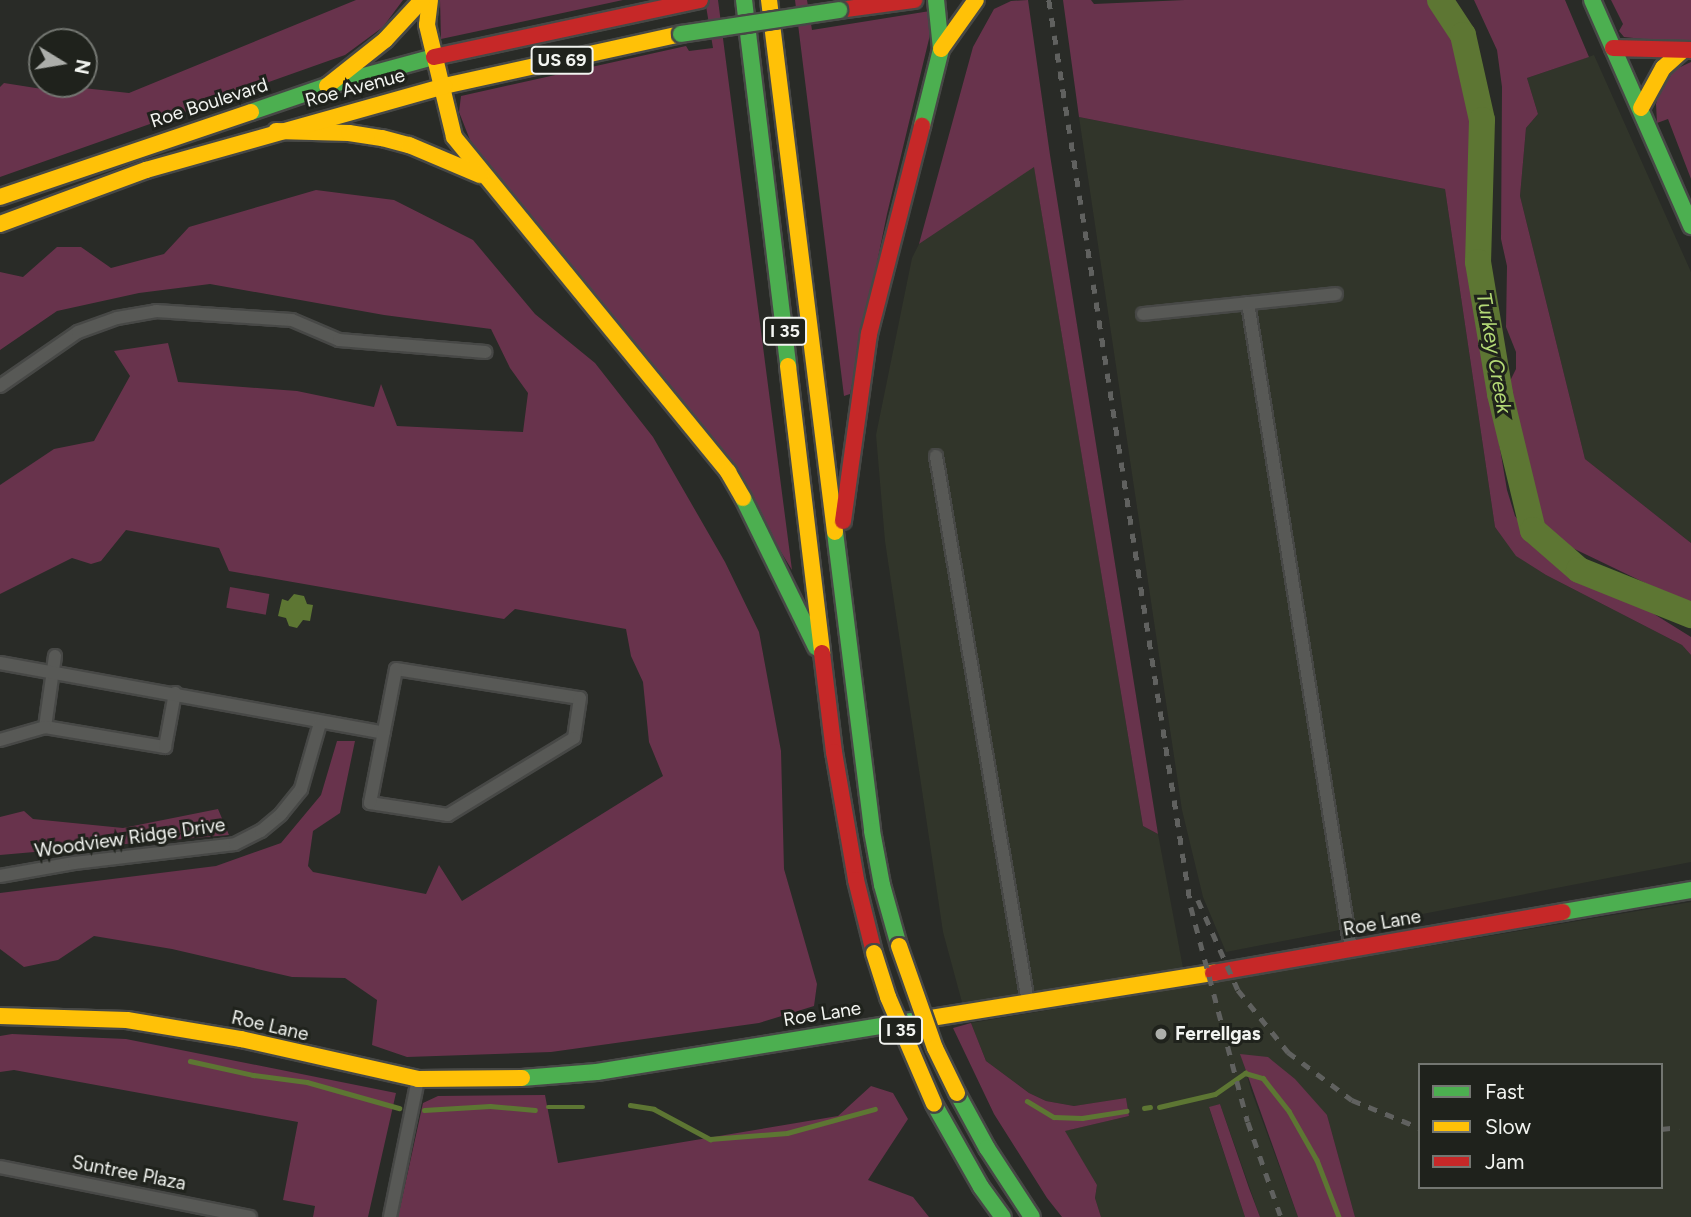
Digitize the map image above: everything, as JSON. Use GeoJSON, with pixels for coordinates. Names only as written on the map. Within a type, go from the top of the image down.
{"type":"FeatureCollection","features":[{"type":"Feature","properties":{"kind":"main road"},"geometry":{"type":"LineString","coordinates":[[327,86],[385,40],[422,0]]}},
{"type":"Feature","properties":{"kind":"main road"},"geometry":{"type":"LineString","coordinates":[[430,0],[427,25],[444,86],[454,137],[728,472],[762,532],[824,662]]}},
{"type":"Feature","properties":{"kind":"main road","name":"Roe Boulevard"},"geometry":{"type":"LineString","coordinates":[[0,197],[327,86],[434,57],[700,0]]}},
{"type":"Feature","properties":{"kind":"main road","name":"I 35"},"geometry":{"type":"LineString","coordinates":[[744,0],[844,815],[874,953],[888,997],[934,1104],[981,1188],[1003,1217]]}},
{"type":"Feature","properties":{"kind":"main road","name":"I 35"},"geometry":{"type":"LineString","coordinates":[[769,0],[872,831],[882,885],[899,946],[930,1037],[987,1148],[1032,1217]]}},
{"type":"Feature","properties":{"kind":"main road","name":"US 69"},"geometry":{"type":"LineString","coordinates":[[444,86],[681,34],[914,0]]}},
{"type":"Feature","properties":{"kind":"main road"},"geometry":{"type":"LineString","coordinates":[[839,555],[869,334],[941,50],[936,0]]}},
{"type":"Feature","properties":{"kind":"main road"},"geometry":{"type":"LineString","coordinates":[[941,50],[976,0]]}},
{"type":"Feature","properties":{"kind":"main road"},"geometry":{"type":"LineString","coordinates":[[1592,0],[1691,226]]}},
{"type":"Feature","properties":{"kind":"main road"},"geometry":{"type":"LineString","coordinates":[[1613,48],[1687,50]]}},
{"type":"Feature","properties":{"kind":"main road"},"geometry":{"type":"LineString","coordinates":[[1641,108],[1663,68],[1687,50]]}},
{"type":"Feature","properties":{"kind":"main road","name":"Roe Avenue"},"geometry":{"type":"LineString","coordinates":[[276,131],[444,86]]}},
{"type":"Feature","properties":{"kind":"main road"},"geometry":{"type":"LineString","coordinates":[[0,224],[62,199],[276,131],[349,133],[382,138],[409,145],[486,177]]}},
{"type":"Feature","properties":{"kind":"main road","name":"Roe Lane"},"geometry":{"type":"LineString","coordinates":[[0,1016],[127,1020],[241,1039],[345,1065],[418,1079],[511,1079],[597,1072],[1351,950],[1691,890]]}},
{"type":"Feature","properties":{"kind":"street"},"geometry":{"type":"LineString","coordinates":[[1143,314],[1336,294]]}},
{"type":"Feature","properties":{"kind":"street"},"geometry":{"type":"LineString","coordinates":[[1248,303],[1351,950]]}},
{"type":"Feature","properties":{"kind":"street"},"geometry":{"type":"LineString","coordinates":[[0,386],[78,332],[117,318],[156,311],[292,320],[339,340],[486,352]]}},
{"type":"Feature","properties":{"kind":"street"},"geometry":{"type":"LineString","coordinates":[[936,456],[1028,1002]]}},
{"type":"Feature","properties":{"kind":"street"},"geometry":{"type":"LineString","coordinates":[[45,727],[55,656]]}},
{"type":"Feature","properties":{"kind":"street"},"geometry":{"type":"LineString","coordinates":[[0,663],[384,733]]}},
{"type":"Feature","properties":{"kind":"street"},"geometry":{"type":"LineString","coordinates":[[396,668],[580,698],[574,738],[448,815],[370,803],[384,733],[396,668]]}},
{"type":"Feature","properties":{"kind":"street"},"geometry":{"type":"LineString","coordinates":[[0,740],[45,727],[165,747],[175,693]]}},
{"type":"Feature","properties":{"kind":"street","name":"Woodview Ridge Drive"},"geometry":{"type":"LineString","coordinates":[[0,876],[74,863],[235,844],[261,831],[281,814],[301,789],[320,723]]}},
{"type":"Feature","properties":{"kind":"street"},"geometry":{"type":"LineString","coordinates":[[390,1217],[418,1079]]}},
{"type":"Feature","properties":{"kind":"street","name":"Suntree Plaza"},"geometry":{"type":"LineString","coordinates":[[0,1167],[250,1217]]}},
{"type":"Feature","properties":{"kind":"shaded area"},"geometry":{"type":"Polygon","coordinates":[[[356,0],[403,0],[383,27],[345,55],[0,177],[0,87],[4,83],[28,87],[28,98],[98,98],[98,90],[129,93],[356,0]]]}},
{"type":"Feature","properties":{"kind":"shaded area"},"geometry":{"type":"Polygon","coordinates":[[[440,0],[623,0],[441,39],[440,0]]]}},
{"type":"Feature","properties":{"kind":"shaded area"},"geometry":{"type":"Polygon","coordinates":[[[705,0],[718,0],[792,570],[770,534],[470,140],[459,112],[461,96],[686,46],[689,51],[713,48],[705,0]]]}},
{"type":"Feature","properties":{"kind":"shaded area"},"geometry":{"type":"Polygon","coordinates":[[[795,0],[807,0],[812,30],[930,11],[929,39],[887,214],[850,394],[844,396],[795,0]]]}},
{"type":"Feature","properties":{"kind":"shaded area"},"geometry":{"type":"Polygon","coordinates":[[[1028,0],[1050,155],[1158,834],[1143,826],[1034,167],[919,244],[973,47],[994,9],[1011,1],[1028,0]]]}},
{"type":"Feature","properties":{"kind":"shaded area"},"geometry":{"type":"Polygon","coordinates":[[[1063,0],[1091,0],[1094,4],[1185,0],[1429,0],[1460,50],[1468,86],[1474,131],[1472,283],[1507,490],[1515,516],[1538,546],[1580,583],[1646,609],[1691,637],[1691,655],[1682,645],[1546,575],[1516,556],[1495,527],[1445,189],[1079,117],[1063,0]]]}},
{"type":"Feature","properties":{"kind":"shaded area"},"geometry":{"type":"Polygon","coordinates":[[[1474,0],[1565,0],[1589,57],[1527,78],[1538,114],[1526,128],[1520,196],[1585,459],[1691,543],[1691,605],[1560,542],[1539,519],[1508,385],[1516,369],[1516,352],[1506,327],[1507,266],[1501,239],[1502,87],[1497,50],[1474,0]]]}},
{"type":"Feature","properties":{"kind":"shaded area"},"geometry":{"type":"Polygon","coordinates":[[[1611,0],[1691,0],[1691,44],[1624,37],[1619,31],[1623,24],[1611,0]]]}},
{"type":"Feature","properties":{"kind":"shaded area"},"geometry":{"type":"Polygon","coordinates":[[[1594,55],[1691,272],[1691,543],[1585,459],[1520,196],[1526,128],[1538,114],[1527,78],[1594,55]]]}},
{"type":"Feature","properties":{"kind":"shaded area"},"geometry":{"type":"Polygon","coordinates":[[[1691,62],[1691,179],[1668,119],[1657,123],[1656,104],[1660,89],[1676,69],[1691,62]]]}},
{"type":"Feature","properties":{"kind":"shaded area"},"geometry":{"type":"Polygon","coordinates":[[[1079,117],[1445,189],[1495,527],[1517,556],[1546,575],[1682,645],[1691,655],[1691,862],[1226,952],[1203,897],[1182,810],[1079,117]]]}},
{"type":"Feature","properties":{"kind":"shaded area"},"geometry":{"type":"Polygon","coordinates":[[[1034,166],[1143,826],[1158,834],[1183,968],[963,1006],[943,932],[885,541],[876,435],[912,258],[919,244],[1034,166]]]}},
{"type":"Feature","properties":{"kind":"shaded area"},"geometry":{"type":"Polygon","coordinates":[[[316,190],[394,200],[473,240],[535,314],[595,363],[653,437],[725,562],[759,632],[781,751],[784,869],[817,984],[814,1006],[759,1023],[551,1052],[407,1057],[372,1045],[377,1000],[345,978],[292,977],[172,949],[94,936],[58,960],[24,967],[0,949],[0,893],[216,866],[281,843],[321,795],[337,741],[355,741],[340,813],[313,831],[308,866],[313,872],[426,894],[439,865],[462,901],[663,776],[649,742],[643,682],[631,656],[626,629],[515,609],[504,619],[229,571],[219,548],[126,530],[101,561],[91,564],[72,558],[0,594],[0,485],[54,449],[94,441],[130,376],[114,351],[168,343],[178,382],[297,391],[374,407],[381,384],[397,426],[523,432],[528,393],[510,368],[491,329],[384,315],[210,284],[139,293],[57,311],[0,350],[0,272],[23,277],[57,247],[81,247],[111,268],[164,254],[189,227],[316,190]]]}},
{"type":"Feature","properties":{"kind":"shaded area"},"geometry":{"type":"Polygon","coordinates":[[[230,587],[269,594],[266,615],[226,608],[230,587]]]}},
{"type":"Feature","properties":{"kind":"shaded area"},"geometry":{"type":"Polygon","coordinates":[[[294,594],[304,596],[307,604],[313,605],[310,621],[303,620],[297,628],[289,626],[286,618],[278,616],[282,599],[288,601],[294,594]]]}},
{"type":"Feature","properties":{"kind":"shaded area"},"geometry":{"type":"Polygon","coordinates":[[[218,809],[229,835],[0,855],[0,817],[24,811],[33,819],[123,828],[218,809]]]}},
{"type":"Feature","properties":{"kind":"shaded area"},"geometry":{"type":"Polygon","coordinates":[[[1691,902],[1691,1217],[1355,1217],[1327,1115],[1241,1054],[1251,1090],[1298,1217],[1260,1217],[1220,1104],[1209,1108],[1245,1217],[1101,1217],[1095,1198],[1097,1185],[1064,1131],[1129,1116],[1126,1099],[1074,1106],[1046,1101],[1029,1093],[986,1061],[971,1023],[1691,902]]]}},
{"type":"Feature","properties":{"kind":"shaded area"},"geometry":{"type":"Polygon","coordinates":[[[971,1023],[986,1061],[1029,1093],[1046,1101],[1074,1106],[1126,1098],[1129,1116],[1065,1131],[1097,1185],[1095,1198],[1101,1217],[1062,1217],[1047,1198],[994,1114],[953,1028],[971,1023]]]}},
{"type":"Feature","properties":{"kind":"shaded area"},"geometry":{"type":"Polygon","coordinates":[[[12,1034],[126,1039],[396,1093],[368,1217],[313,1217],[315,1206],[283,1200],[298,1122],[14,1070],[0,1072],[0,1036],[12,1034]]]}},
{"type":"Feature","properties":{"kind":"shaded area"},"geometry":{"type":"Polygon","coordinates":[[[1240,1054],[1268,1057],[1295,1079],[1327,1115],[1355,1217],[1298,1217],[1240,1054]]]}},
{"type":"Feature","properties":{"kind":"shaded area"},"geometry":{"type":"Polygon","coordinates":[[[871,1086],[893,1093],[908,1119],[868,1180],[913,1197],[929,1217],[398,1217],[423,1103],[438,1096],[545,1095],[558,1163],[838,1116],[871,1086]]]}},
{"type":"Feature","properties":{"kind":"shaded area"},"geometry":{"type":"Polygon","coordinates":[[[1220,1104],[1260,1217],[1245,1217],[1209,1107],[1220,1104]]]}},
{"type":"Feature","properties":{"kind":"waterway","name":"Turkey Creek"},"geometry":{"type":"LineString","coordinates":[[1440,0],[1463,35],[1482,120],[1478,262],[1500,394],[1533,530],[1579,570],[1691,615]]}},
{"type":"Feature","properties":{"kind":"waterway"},"geometry":{"type":"LineString","coordinates":[[190,1061],[253,1075],[307,1082],[399,1108]]}},
{"type":"Feature","properties":{"kind":"waterway"},"geometry":{"type":"LineString","coordinates":[[1159,1107],[1215,1094],[1245,1073],[1263,1078],[1289,1111],[1317,1160],[1339,1217]]}},
{"type":"Feature","properties":{"kind":"waterway"},"geometry":{"type":"LineString","coordinates":[[1027,1101],[1054,1117],[1082,1118],[1126,1111]]}},
{"type":"Feature","properties":{"kind":"waterway"},"geometry":{"type":"LineString","coordinates":[[630,1105],[654,1109],[710,1139],[787,1133],[875,1109]]}},
{"type":"Feature","properties":{"kind":"waterway"},"geometry":{"type":"LineString","coordinates":[[424,1110],[490,1106],[535,1110]]}},
{"type":"Feature","properties":{"kind":"waterway"},"geometry":{"type":"LineString","coordinates":[[548,1107],[583,1107]]}},
{"type":"Feature","properties":{"kind":"waterway"},"geometry":{"type":"LineString","coordinates":[[1144,1108],[1150,1107]]}},
{"type":"Feature","properties":{"kind":"railway"},"geometry":{"type":"LineString","coordinates":[[1049,0],[1191,907],[1248,1122],[1281,1217]]}},
{"type":"Feature","properties":{"kind":"railway"},"geometry":{"type":"LineString","coordinates":[[1198,900],[1238,990],[1288,1052],[1352,1100],[1418,1127]]}},
{"type":"Feature","properties":{"kind":"railway"},"geometry":{"type":"LineString","coordinates":[[1663,1129],[1679,1127]]}},
{"type":"Feature","properties":{"kind":"traffic: fast"},"geometry":{"type":"LineString","coordinates":[[744,0],[788,366]]}},
{"type":"Feature","properties":{"kind":"traffic: fast"},"geometry":{"type":"LineString","coordinates":[[922,126],[941,49],[936,0]]}},
{"type":"Feature","properties":{"kind":"traffic: fast"},"geometry":{"type":"LineString","coordinates":[[1592,0],[1691,226]]}},
{"type":"Feature","properties":{"kind":"traffic: fast"},"geometry":{"type":"LineString","coordinates":[[681,34],[839,10]]}},
{"type":"Feature","properties":{"kind":"traffic: fast"},"geometry":{"type":"LineString","coordinates":[[251,112],[327,86],[434,57]]}},
{"type":"Feature","properties":{"kind":"traffic: fast"},"geometry":{"type":"LineString","coordinates":[[743,498],[816,647]]}},
{"type":"Feature","properties":{"kind":"traffic: fast"},"geometry":{"type":"LineString","coordinates":[[835,532],[872,831],[882,885],[899,946]]}},
{"type":"Feature","properties":{"kind":"traffic: fast"},"geometry":{"type":"LineString","coordinates":[[1563,912],[1691,890]]}},
{"type":"Feature","properties":{"kind":"traffic: fast"},"geometry":{"type":"LineString","coordinates":[[522,1078],[597,1072],[931,1018]]}},
{"type":"Feature","properties":{"kind":"traffic: fast"},"geometry":{"type":"LineString","coordinates":[[957,1093],[987,1148],[1032,1217]]}},
{"type":"Feature","properties":{"kind":"traffic: fast"},"geometry":{"type":"LineString","coordinates":[[934,1104],[981,1187],[1003,1217]]}},
{"type":"Feature","properties":{"kind":"traffic: slow"},"geometry":{"type":"LineString","coordinates":[[327,86],[385,40],[422,0]]}},
{"type":"Feature","properties":{"kind":"traffic: slow"},"geometry":{"type":"LineString","coordinates":[[430,0],[427,25],[454,137],[728,472],[743,498]]}},
{"type":"Feature","properties":{"kind":"traffic: slow"},"geometry":{"type":"LineString","coordinates":[[769,0],[835,532]]}},
{"type":"Feature","properties":{"kind":"traffic: slow"},"geometry":{"type":"LineString","coordinates":[[941,49],[976,0]]}},
{"type":"Feature","properties":{"kind":"traffic: slow"},"geometry":{"type":"LineString","coordinates":[[444,86],[681,34]]}},
{"type":"Feature","properties":{"kind":"traffic: slow"},"geometry":{"type":"LineString","coordinates":[[1641,108],[1663,68],[1683,50]]}},
{"type":"Feature","properties":{"kind":"traffic: slow"},"geometry":{"type":"LineString","coordinates":[[0,224],[146,170],[444,86]]}},
{"type":"Feature","properties":{"kind":"traffic: slow"},"geometry":{"type":"LineString","coordinates":[[0,197],[251,112]]}},
{"type":"Feature","properties":{"kind":"traffic: slow"},"geometry":{"type":"LineString","coordinates":[[276,131],[349,133],[382,138],[409,145],[480,175]]}},
{"type":"Feature","properties":{"kind":"traffic: slow"},"geometry":{"type":"LineString","coordinates":[[788,366],[822,653]]}},
{"type":"Feature","properties":{"kind":"traffic: slow"},"geometry":{"type":"LineString","coordinates":[[899,946],[935,1048],[957,1093]]}},
{"type":"Feature","properties":{"kind":"traffic: slow"},"geometry":{"type":"LineString","coordinates":[[874,953],[888,997],[934,1104]]}},
{"type":"Feature","properties":{"kind":"traffic: slow"},"geometry":{"type":"LineString","coordinates":[[931,1018],[1213,973]]}},
{"type":"Feature","properties":{"kind":"traffic: slow"},"geometry":{"type":"LineString","coordinates":[[0,1016],[127,1020],[241,1039],[418,1079],[522,1078]]}},
{"type":"Feature","properties":{"kind":"traffic: jam"},"geometry":{"type":"LineString","coordinates":[[434,57],[700,0]]}},
{"type":"Feature","properties":{"kind":"traffic: jam"},"geometry":{"type":"LineString","coordinates":[[839,10],[914,0]]}},
{"type":"Feature","properties":{"kind":"traffic: jam"},"geometry":{"type":"LineString","coordinates":[[1613,48],[1691,50]]}},
{"type":"Feature","properties":{"kind":"traffic: jam"},"geometry":{"type":"LineString","coordinates":[[843,521],[869,334],[922,126]]}},
{"type":"Feature","properties":{"kind":"traffic: jam"},"geometry":{"type":"LineString","coordinates":[[822,653],[834,752],[856,880],[874,953]]}},
{"type":"Feature","properties":{"kind":"traffic: jam"},"geometry":{"type":"LineString","coordinates":[[1213,973],[1563,912]]}},
{"type":"Feature","properties":{"kind":"place","name":"Ferrellgas"},"geometry":{"type":"Point","coordinates":[1161,1034]}}]}
